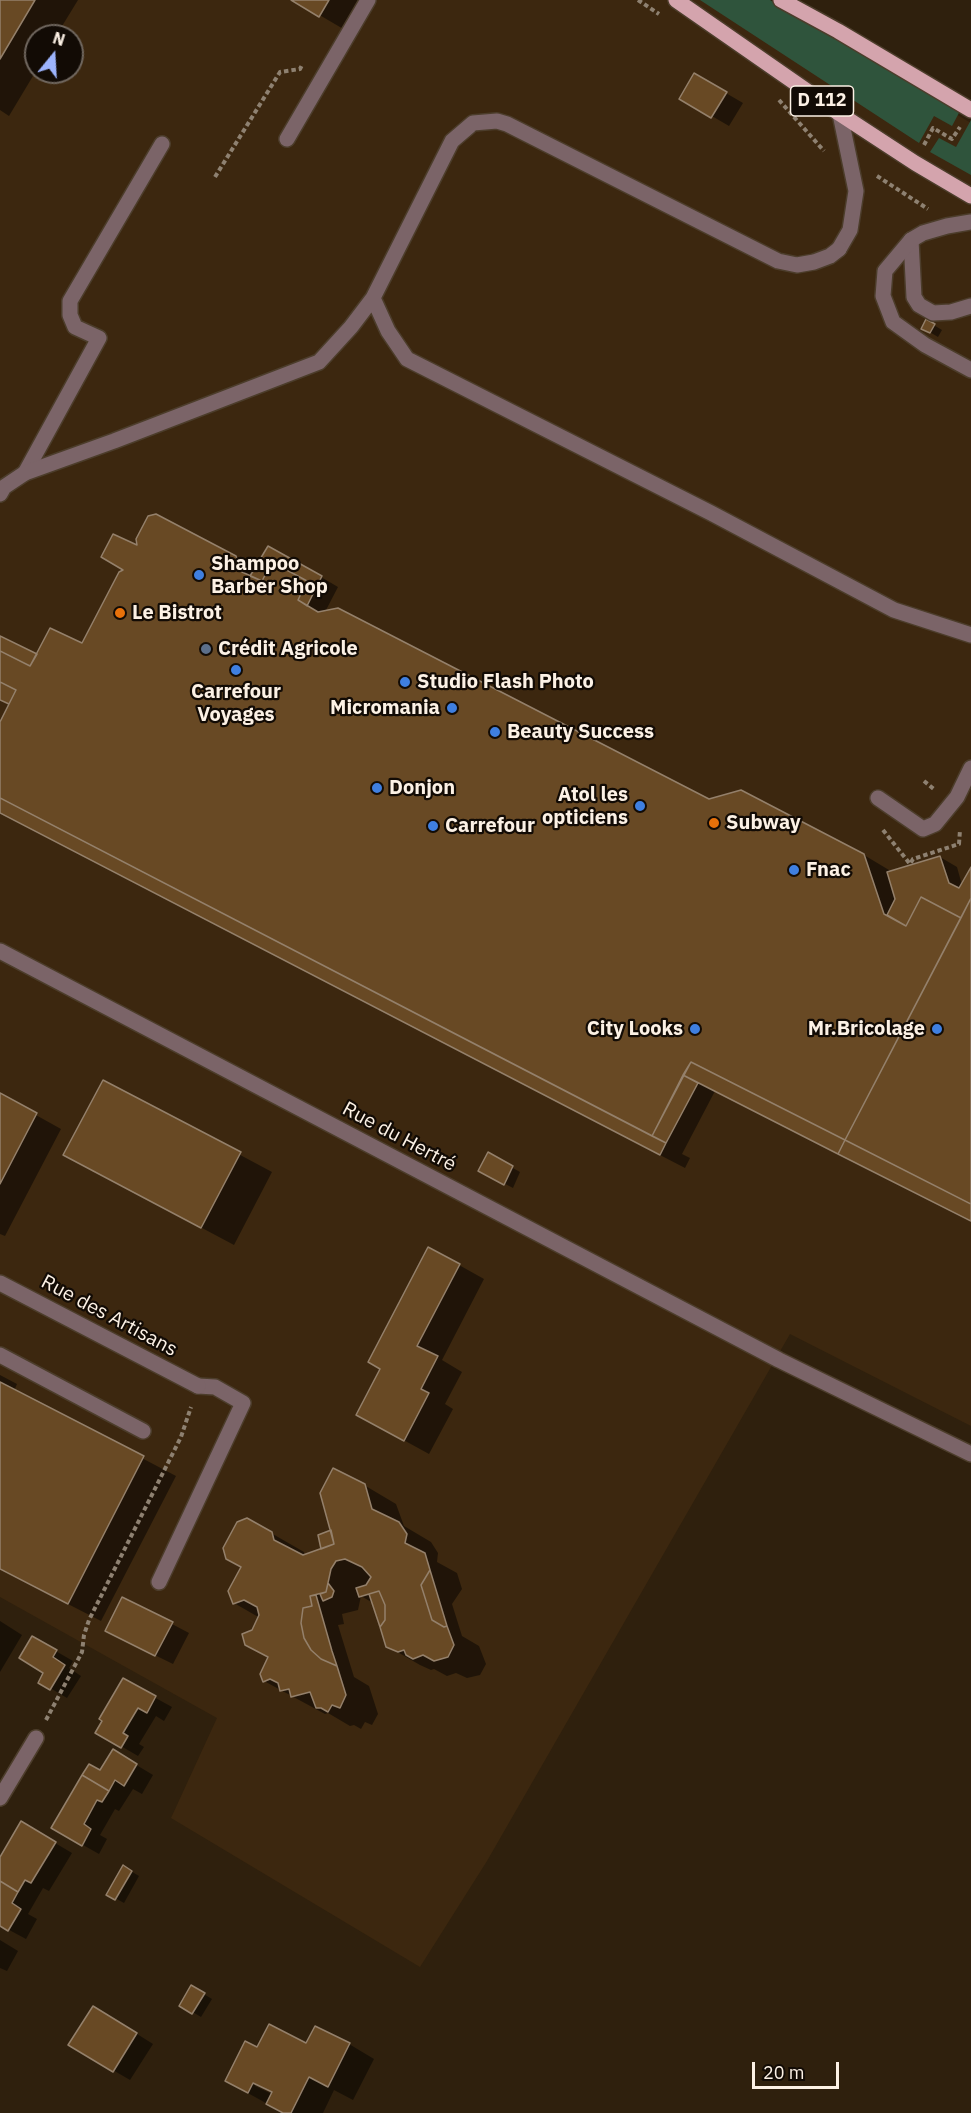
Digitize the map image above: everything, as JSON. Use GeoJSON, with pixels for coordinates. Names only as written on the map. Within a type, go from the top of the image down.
{"type":"FeatureCollection","features":[{"type":"Feature","properties":{"kind":"main road","name":"D 112"},"geometry":{"type":"LineString","coordinates":[[676,0],[840,114],[971,196]]}},
{"type":"Feature","properties":{"kind":"main road"},"geometry":{"type":"LineString","coordinates":[[781,0],[971,110]]}},
{"type":"Feature","properties":{"kind":"street"},"geometry":{"type":"LineString","coordinates":[[287,139],[368,0]]}},
{"type":"Feature","properties":{"kind":"street"},"geometry":{"type":"LineString","coordinates":[[0,494],[4,487],[25,473],[319,362],[351,327],[373,298],[452,141],[473,123],[497,121],[507,124],[778,261],[797,265],[830,256],[839,249],[850,230],[856,191],[840,114]]}},
{"type":"Feature","properties":{"kind":"street"},"geometry":{"type":"LineString","coordinates":[[25,473],[99,338],[75,327],[70,315],[70,301],[162,144]]}},
{"type":"Feature","properties":{"kind":"street"},"geometry":{"type":"LineString","coordinates":[[971,222],[923,233],[911,240],[885,271],[883,296],[893,322],[925,345],[971,370]]}},
{"type":"Feature","properties":{"kind":"street"},"geometry":{"type":"LineString","coordinates":[[911,240],[914,297],[919,306],[933,313],[951,312],[971,306]]}},
{"type":"Feature","properties":{"kind":"street"},"geometry":{"type":"LineString","coordinates":[[373,298],[388,331],[407,359],[711,513],[894,610],[971,634]]}},
{"type":"Feature","properties":{"kind":"street"},"geometry":{"type":"LineString","coordinates":[[878,798],[922,828],[935,824],[957,797],[971,768]]}},
{"type":"Feature","properties":{"kind":"street","name":"Rue du Hertré"},"geometry":{"type":"LineString","coordinates":[[0,951],[779,1360],[971,1454]]}},
{"type":"Feature","properties":{"kind":"street","name":"Rue des Artisans"},"geometry":{"type":"LineString","coordinates":[[0,1283],[198,1386],[215,1387],[243,1402],[159,1582]]}},
{"type":"Feature","properties":{"kind":"street"},"geometry":{"type":"LineString","coordinates":[[0,1355],[143,1431]]}},
{"type":"Feature","properties":{"kind":"street"},"geometry":{"type":"LineString","coordinates":[[0,1798],[36,1738]]}},
{"type":"Feature","properties":{"kind":"path"},"geometry":{"type":"LineString","coordinates":[[638,0],[667,20]]}},
{"type":"Feature","properties":{"kind":"path"},"geometry":{"type":"LineString","coordinates":[[214,177],[280,72],[300,69],[306,59]]}},
{"type":"Feature","properties":{"kind":"path"},"geometry":{"type":"LineString","coordinates":[[777,97],[837,165],[852,171],[871,172],[931,211],[947,226]]}},
{"type":"Feature","properties":{"kind":"path"},"geometry":{"type":"LineString","coordinates":[[36,1738],[82,1652],[89,1620],[181,1437],[198,1386]]}},
{"type":"Feature","properties":{"kind":"shaded area"},"geometry":{"type":"Polygon","coordinates":[[[0,0],[762,0],[971,123],[971,1426],[790,1334],[487,1861],[420,1967],[171,1818],[217,1718],[0,1597],[0,0]]]}},
{"type":"Feature","properties":{"kind":"green space"},"geometry":{"type":"Polygon","coordinates":[[[700,0],[770,0],[960,111],[952,126],[934,116],[919,143],[700,0]]]}},
{"type":"Feature","properties":{"kind":"green space"},"geometry":{"type":"Polygon","coordinates":[[[971,120],[971,175],[930,152],[939,138],[956,147],[971,120]]]}},
{"type":"Feature","properties":{"kind":"building"},"geometry":{"type":"Polygon","coordinates":[[[0,0],[35,0],[0,59],[0,0]]]}},
{"type":"Feature","properties":{"kind":"building"},"geometry":{"type":"Polygon","coordinates":[[[291,0],[329,0],[319,17],[291,0]]]}},
{"type":"Feature","properties":{"kind":"building"},"geometry":{"type":"Polygon","coordinates":[[[694,73],[727,92],[711,118],[679,99],[694,73]]]}},
{"type":"Feature","properties":{"kind":"building"},"geometry":{"type":"Polygon","coordinates":[[[926,319],[935,324],[930,333],[921,329],[926,319]]]}},
{"type":"Feature","properties":{"kind":"building","name":"Carrefour"},"geometry":{"type":"Polygon","coordinates":[[[156,514],[236,556],[242,572],[262,581],[272,562],[307,581],[298,600],[318,612],[338,608],[709,799],[741,790],[864,854],[884,914],[906,926],[921,897],[961,918],[845,1140],[691,1062],[652,1136],[0,798],[0,722],[16,690],[0,682],[0,651],[30,666],[50,628],[82,643],[119,572],[123,570],[101,557],[113,534],[137,545],[136,539],[148,516],[156,514]]]}},
{"type":"Feature","properties":{"kind":"building"},"geometry":{"type":"Polygon","coordinates":[[[268,546],[322,576],[307,606],[298,600],[307,581],[272,562],[262,581],[250,576],[268,546]]]}},
{"type":"Feature","properties":{"kind":"building"},"geometry":{"type":"Polygon","coordinates":[[[0,636],[37,654],[30,666],[0,651],[0,636]]]}},
{"type":"Feature","properties":{"kind":"building"},"geometry":{"type":"Polygon","coordinates":[[[0,682],[16,690],[9,704],[0,700],[0,682]]]}},
{"type":"Feature","properties":{"kind":"building"},"geometry":{"type":"Polygon","coordinates":[[[0,798],[666,1143],[660,1155],[0,813],[0,798]]]}},
{"type":"Feature","properties":{"kind":"building"},"geometry":{"type":"Polygon","coordinates":[[[940,856],[949,883],[959,888],[971,867],[971,898],[961,918],[921,897],[906,926],[887,915],[895,899],[887,872],[940,856]]]}},
{"type":"Feature","properties":{"kind":"building","name":"Mr.Bricolage"},"geometry":{"type":"Polygon","coordinates":[[[971,898],[971,1204],[845,1140],[971,898]]]}},
{"type":"Feature","properties":{"kind":"building"},"geometry":{"type":"Polygon","coordinates":[[[691,1062],[845,1140],[838,1154],[683,1075],[691,1062]]]}},
{"type":"Feature","properties":{"kind":"building"},"geometry":{"type":"Polygon","coordinates":[[[683,1075],[698,1083],[666,1143],[652,1136],[683,1075]]]}},
{"type":"Feature","properties":{"kind":"building"},"geometry":{"type":"Polygon","coordinates":[[[103,1080],[241,1152],[201,1228],[63,1155],[103,1080]]]}},
{"type":"Feature","properties":{"kind":"building"},"geometry":{"type":"Polygon","coordinates":[[[0,1093],[37,1113],[0,1184],[0,1093]]]}},
{"type":"Feature","properties":{"kind":"building"},"geometry":{"type":"Polygon","coordinates":[[[845,1140],[971,1204],[971,1221],[838,1154],[845,1140]]]}},
{"type":"Feature","properties":{"kind":"building"},"geometry":{"type":"Polygon","coordinates":[[[488,1152],[513,1166],[504,1185],[478,1171],[488,1152]]]}},
{"type":"Feature","properties":{"kind":"building"},"geometry":{"type":"Polygon","coordinates":[[[428,1247],[460,1264],[417,1346],[438,1356],[421,1389],[429,1393],[404,1441],[356,1415],[380,1369],[368,1362],[428,1247]]]}},
{"type":"Feature","properties":{"kind":"building"},"geometry":{"type":"Polygon","coordinates":[[[0,1382],[144,1456],[68,1604],[0,1569],[0,1382]]]}},
{"type":"Feature","properties":{"kind":"building"},"geometry":{"type":"Polygon","coordinates":[[[333,1468],[365,1484],[372,1509],[399,1522],[407,1534],[405,1543],[425,1553],[430,1570],[421,1585],[432,1620],[444,1627],[447,1626],[454,1645],[448,1657],[434,1661],[423,1655],[413,1659],[406,1655],[404,1650],[398,1652],[386,1647],[380,1627],[385,1620],[385,1605],[379,1591],[359,1597],[356,1588],[366,1585],[371,1577],[362,1567],[345,1559],[336,1561],[331,1569],[326,1592],[310,1596],[312,1606],[303,1608],[301,1623],[304,1638],[311,1650],[321,1659],[337,1666],[346,1695],[340,1708],[332,1705],[328,1712],[316,1708],[310,1692],[291,1697],[289,1689],[280,1691],[278,1683],[270,1679],[263,1682],[260,1674],[268,1657],[245,1645],[242,1634],[252,1630],[259,1615],[257,1607],[244,1600],[233,1604],[228,1591],[241,1567],[226,1559],[223,1548],[237,1522],[247,1518],[272,1532],[274,1540],[303,1555],[334,1544],[320,1493],[333,1468]]]}},
{"type":"Feature","properties":{"kind":"building"},"geometry":{"type":"Polygon","coordinates":[[[331,1530],[334,1544],[321,1549],[318,1535],[331,1530]]]}},
{"type":"Feature","properties":{"kind":"building"},"geometry":{"type":"Polygon","coordinates":[[[430,1570],[447,1626],[444,1627],[432,1620],[421,1585],[430,1570]]]}},
{"type":"Feature","properties":{"kind":"building"},"geometry":{"type":"Polygon","coordinates":[[[328,1583],[334,1591],[332,1597],[323,1601],[320,1594],[326,1592],[328,1583]]]}},
{"type":"Feature","properties":{"kind":"building"},"geometry":{"type":"Polygon","coordinates":[[[379,1591],[385,1605],[385,1620],[380,1627],[369,1594],[379,1591]]]}},
{"type":"Feature","properties":{"kind":"building"},"geometry":{"type":"Polygon","coordinates":[[[316,1595],[337,1666],[321,1659],[311,1650],[304,1638],[301,1623],[303,1608],[312,1606],[310,1596],[316,1595]]]}},
{"type":"Feature","properties":{"kind":"building"},"geometry":{"type":"Polygon","coordinates":[[[122,1597],[173,1622],[155,1656],[105,1631],[122,1597]]]}},
{"type":"Feature","properties":{"kind":"building"},"geometry":{"type":"Polygon","coordinates":[[[32,1636],[57,1650],[53,1657],[65,1665],[50,1690],[38,1683],[43,1673],[19,1658],[32,1636]]]}},
{"type":"Feature","properties":{"kind":"building"},"geometry":{"type":"Polygon","coordinates":[[[123,1678],[156,1696],[147,1713],[138,1708],[123,1733],[128,1736],[121,1748],[95,1733],[102,1721],[99,1719],[123,1678]]]}},
{"type":"Feature","properties":{"kind":"building"},"geometry":{"type":"Polygon","coordinates":[[[113,1749],[137,1764],[124,1786],[115,1780],[109,1791],[82,1775],[89,1764],[100,1770],[113,1749]]]}},
{"type":"Feature","properties":{"kind":"building"},"geometry":{"type":"Polygon","coordinates":[[[82,1775],[109,1791],[102,1802],[97,1800],[84,1824],[91,1829],[82,1846],[51,1828],[82,1775]]]}},
{"type":"Feature","properties":{"kind":"building"},"geometry":{"type":"Polygon","coordinates":[[[21,1821],[56,1842],[31,1883],[25,1880],[18,1892],[0,1881],[0,1857],[21,1821]]]}},
{"type":"Feature","properties":{"kind":"building"},"geometry":{"type":"Polygon","coordinates":[[[123,1865],[132,1871],[115,1900],[106,1895],[123,1865]]]}},
{"type":"Feature","properties":{"kind":"building"},"geometry":{"type":"Polygon","coordinates":[[[0,1881],[18,1892],[12,1903],[21,1909],[8,1931],[0,1926],[0,1881]]]}},
{"type":"Feature","properties":{"kind":"building"},"geometry":{"type":"Polygon","coordinates":[[[191,1985],[205,1993],[192,2014],[179,2006],[191,1985]]]}},
{"type":"Feature","properties":{"kind":"building"},"geometry":{"type":"Polygon","coordinates":[[[93,2006],[137,2033],[113,2072],[68,2045],[93,2006]]]}},
{"type":"Feature","properties":{"kind":"building"},"geometry":{"type":"Polygon","coordinates":[[[269,2024],[306,2043],[315,2026],[350,2043],[328,2087],[309,2077],[291,2113],[283,2113],[266,2104],[272,2092],[253,2083],[248,2093],[225,2081],[245,2041],[257,2047],[269,2024]]]}},
{"type":"Feature","properties":{"kind":"place","name":"Shampoo Barber Shop"},"geometry":{"type":"Point","coordinates":[199,575]}},
{"type":"Feature","properties":{"kind":"place","name":"Le Bistrot"},"geometry":{"type":"Point","coordinates":[120,613]}},
{"type":"Feature","properties":{"kind":"place","name":"Crédit Agricole"},"geometry":{"type":"Point","coordinates":[206,649]}},
{"type":"Feature","properties":{"kind":"place","name":"Carrefour Voyages"},"geometry":{"type":"Point","coordinates":[236,670]}},
{"type":"Feature","properties":{"kind":"place","name":"Studio Flash Photo"},"geometry":{"type":"Point","coordinates":[405,682]}},
{"type":"Feature","properties":{"kind":"place","name":"Micromania"},"geometry":{"type":"Point","coordinates":[452,708]}},
{"type":"Feature","properties":{"kind":"place","name":"Beauty Success"},"geometry":{"type":"Point","coordinates":[495,732]}},
{"type":"Feature","properties":{"kind":"place","name":"Donjon"},"geometry":{"type":"Point","coordinates":[377,788]}},
{"type":"Feature","properties":{"kind":"place","name":"Atol les opticiens"},"geometry":{"type":"Point","coordinates":[640,806]}},
{"type":"Feature","properties":{"kind":"place","name":"Subway"},"geometry":{"type":"Point","coordinates":[714,823]}},
{"type":"Feature","properties":{"kind":"place","name":"Carrefour"},"geometry":{"type":"Point","coordinates":[433,826]}},
{"type":"Feature","properties":{"kind":"place","name":"Fnac"},"geometry":{"type":"Point","coordinates":[794,870]}},
{"type":"Feature","properties":{"kind":"place","name":"City Looks"},"geometry":{"type":"Point","coordinates":[695,1029]}},
{"type":"Feature","properties":{"kind":"place","name":"Mr.Bricolage"},"geometry":{"type":"Point","coordinates":[937,1029]}}]}
